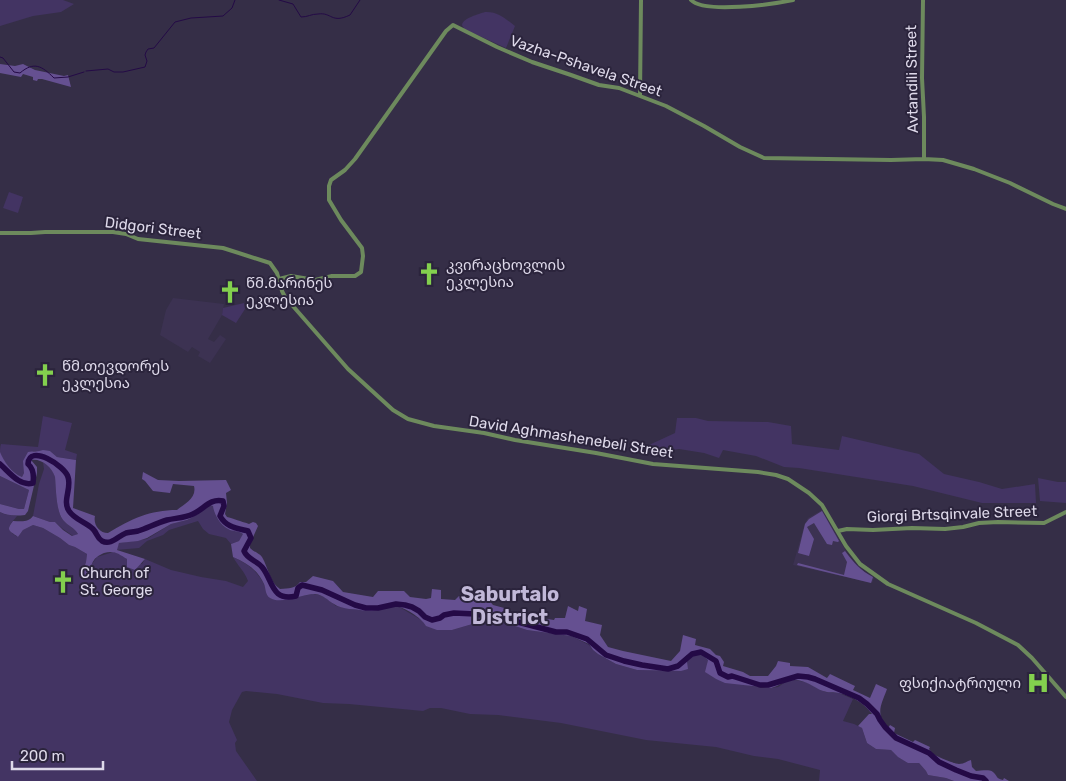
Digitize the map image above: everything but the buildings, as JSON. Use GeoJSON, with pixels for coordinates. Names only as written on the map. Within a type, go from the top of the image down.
{"type":"FeatureCollection","features":[{"type":"Feature","properties":{"kind":"street"},"geometry":{"type":"LineString","coordinates":[[640,96],[642,0]]}},
{"type":"Feature","properties":{"kind":"street"},"geometry":{"type":"LineString","coordinates":[[691,0],[696,4],[716,7],[754,6],[793,0]]}},
{"type":"Feature","properties":{"kind":"street","name":"Avtandili Street"},"geometry":{"type":"LineString","coordinates":[[923,0],[924,159]]}},
{"type":"Feature","properties":{"kind":"street","name":"Vazha-Pshavela Street"},"geometry":{"type":"LineString","coordinates":[[279,279],[291,276],[314,280],[332,276],[355,276],[361,272],[362,248],[329,200],[331,180],[345,170],[355,159],[446,30],[453,25],[497,48],[532,62],[599,85],[619,88],[666,106],[740,147],[764,158],[924,159]]}},
{"type":"Feature","properties":{"kind":"street"},"geometry":{"type":"LineString","coordinates":[[924,159],[943,160],[983,172],[1066,209]]}},
{"type":"Feature","properties":{"kind":"street","name":"Didgori Street"},"geometry":{"type":"LineString","coordinates":[[0,234],[113,232],[126,234],[138,239],[214,246],[270,263],[277,273],[282,290]]}},
{"type":"Feature","properties":{"kind":"street","name":"David Aghmashenebeli Street"},"geometry":{"type":"LineString","coordinates":[[282,290],[285,296],[348,369],[393,410],[408,419],[434,426],[484,433],[663,466],[704,467],[776,474],[788,479],[809,493],[822,505],[846,546],[860,564],[870,572],[888,584],[976,623],[1018,645],[1032,658],[1066,698]]}},
{"type":"Feature","properties":{"kind":"street","name":"Giorgi Brtsqinvale Street"},"geometry":{"type":"LineString","coordinates":[[838,531],[847,529],[945,529],[985,522],[1044,523],[1066,512]]}},
{"type":"Feature","properties":{"kind":"shaded area"},"geometry":{"type":"Polygon","coordinates":[[[0,0],[63,0],[74,4],[61,12],[33,16],[0,26],[0,0]]]}},
{"type":"Feature","properties":{"kind":"shaded area"},"geometry":{"type":"Polygon","coordinates":[[[485,12],[497,14],[515,26],[506,48],[464,29],[462,25],[465,20],[485,12]]]}},
{"type":"Feature","properties":{"kind":"shaded area"},"geometry":{"type":"Polygon","coordinates":[[[0,64],[15,66],[23,64],[35,70],[64,76],[68,75],[71,87],[42,79],[33,80],[33,77],[23,74],[21,77],[0,73],[0,64]]]}},
{"type":"Feature","properties":{"kind":"shaded area"},"geometry":{"type":"Polygon","coordinates":[[[9,192],[23,197],[18,213],[3,208],[9,192]]]}},
{"type":"Feature","properties":{"kind":"shaded area"},"geometry":{"type":"Polygon","coordinates":[[[173,298],[224,304],[222,315],[208,339],[214,342],[220,335],[226,339],[210,363],[198,356],[200,352],[192,347],[188,352],[160,335],[166,310],[173,298]]]}},
{"type":"Feature","properties":{"kind":"shaded area"},"geometry":{"type":"Polygon","coordinates":[[[244,303],[245,309],[236,323],[222,315],[223,308],[244,303]]]}},
{"type":"Feature","properties":{"kind":"shaded area"},"geometry":{"type":"Polygon","coordinates":[[[43,416],[72,423],[65,450],[77,454],[76,460],[57,457],[50,451],[33,451],[22,477],[3,460],[0,453],[1,444],[38,447],[43,416]]]}},
{"type":"Feature","properties":{"kind":"shaded area"},"geometry":{"type":"Polygon","coordinates":[[[677,418],[696,418],[708,421],[768,422],[791,426],[792,444],[839,450],[842,436],[919,454],[944,474],[1002,489],[1035,484],[1036,503],[982,503],[913,486],[784,467],[756,456],[723,450],[719,458],[704,453],[679,449],[659,452],[649,445],[675,433],[677,418]]]}},
{"type":"Feature","properties":{"kind":"shaded area"},"geometry":{"type":"Polygon","coordinates":[[[50,451],[57,457],[76,460],[73,508],[95,516],[97,527],[105,533],[149,514],[177,510],[190,500],[194,494],[194,486],[173,484],[170,493],[153,491],[142,479],[143,472],[158,480],[226,480],[231,490],[226,493],[225,514],[227,517],[249,524],[256,523],[258,526],[250,548],[262,557],[271,579],[280,589],[294,587],[300,582],[306,582],[313,576],[333,581],[343,592],[373,597],[378,591],[404,591],[410,597],[426,599],[431,598],[432,589],[441,590],[441,599],[455,600],[459,596],[488,599],[493,605],[508,609],[508,613],[554,620],[555,618],[565,618],[568,606],[578,611],[579,606],[587,609],[585,621],[602,625],[600,635],[608,647],[623,651],[671,661],[680,651],[683,635],[696,639],[695,645],[710,649],[720,656],[724,662],[723,666],[750,676],[768,676],[778,661],[790,663],[790,666],[808,667],[827,678],[830,674],[855,686],[853,690],[870,698],[876,684],[887,689],[880,714],[888,728],[890,725],[895,728],[894,733],[913,742],[915,740],[930,747],[929,749],[933,754],[943,759],[959,764],[971,760],[972,767],[976,771],[991,771],[999,778],[1009,781],[954,781],[928,775],[919,763],[908,763],[891,750],[876,749],[867,743],[862,728],[858,726],[869,714],[872,714],[865,706],[853,698],[839,693],[823,691],[799,680],[788,681],[771,688],[725,683],[705,672],[708,660],[702,655],[687,655],[683,660],[687,662],[688,669],[681,671],[637,670],[616,664],[598,654],[589,644],[571,636],[527,630],[506,623],[486,620],[452,630],[437,630],[426,626],[407,610],[394,606],[372,611],[349,609],[337,606],[315,594],[286,600],[275,600],[267,595],[262,579],[255,571],[247,564],[233,557],[231,544],[239,541],[243,534],[222,525],[213,506],[209,505],[197,515],[171,524],[147,538],[119,543],[117,550],[145,559],[135,570],[127,567],[127,559],[116,553],[108,552],[100,555],[93,561],[87,579],[82,574],[87,554],[43,528],[33,525],[23,530],[18,537],[9,529],[13,521],[27,521],[33,516],[55,522],[72,536],[78,534],[61,516],[57,500],[55,477],[46,464],[39,460],[31,460],[37,467],[37,473],[28,511],[25,515],[12,515],[0,512],[0,504],[24,509],[29,490],[0,476],[0,452],[9,467],[22,477],[24,473],[23,461],[28,452],[50,451]]]}},
{"type":"Feature","properties":{"kind":"shaded area"},"geometry":{"type":"Polygon","coordinates":[[[43,462],[50,468],[55,477],[57,500],[61,516],[78,534],[73,536],[55,522],[33,516],[44,469],[43,462]]]}},
{"type":"Feature","properties":{"kind":"shaded area"},"geometry":{"type":"Polygon","coordinates":[[[0,476],[29,490],[24,509],[0,504],[0,476]]]}},
{"type":"Feature","properties":{"kind":"shaded area"},"geometry":{"type":"Polygon","coordinates":[[[1038,478],[1066,482],[1066,503],[1040,501],[1038,478]]]}},
{"type":"Feature","properties":{"kind":"shaded area"},"geometry":{"type":"Polygon","coordinates":[[[209,505],[213,506],[228,529],[244,534],[239,541],[231,544],[226,538],[209,534],[198,521],[169,530],[163,535],[147,541],[139,548],[116,550],[119,543],[147,539],[171,524],[197,515],[209,505]]]}},
{"type":"Feature","properties":{"kind":"shaded area"},"geometry":{"type":"Polygon","coordinates":[[[822,510],[850,558],[874,578],[872,583],[793,565],[805,523],[808,518],[822,510]]]}},
{"type":"Feature","properties":{"kind":"shaded area"},"geometry":{"type":"Polygon","coordinates":[[[822,511],[839,541],[833,541],[832,545],[827,544],[814,523],[807,527],[814,539],[809,556],[798,553],[805,524],[809,519],[822,511]]]}},
{"type":"Feature","properties":{"kind":"shaded area"},"geometry":{"type":"Polygon","coordinates":[[[0,512],[17,516],[9,529],[18,537],[23,530],[33,525],[43,528],[87,554],[82,574],[87,579],[92,564],[97,557],[113,552],[142,564],[145,559],[171,570],[226,581],[243,587],[248,581],[233,557],[257,573],[270,598],[280,600],[313,594],[324,596],[336,606],[347,608],[371,611],[396,606],[423,621],[452,630],[486,620],[506,623],[527,630],[571,636],[589,645],[598,654],[616,664],[637,670],[681,671],[683,660],[687,655],[702,655],[708,660],[706,672],[716,679],[763,688],[778,687],[787,681],[793,680],[806,682],[825,692],[839,693],[853,699],[843,721],[862,728],[867,743],[876,749],[891,750],[907,761],[919,763],[928,775],[954,781],[819,781],[820,770],[778,759],[754,756],[716,747],[646,740],[561,723],[498,715],[470,714],[441,708],[430,708],[423,711],[323,703],[277,694],[246,691],[242,692],[232,710],[229,722],[237,740],[235,743],[236,751],[257,781],[0,781],[0,512]]]}},
{"type":"Feature","properties":{"kind":"shaded area"},"geometry":{"type":"Polygon","coordinates":[[[845,551],[857,566],[873,577],[871,583],[797,565],[798,563],[844,575],[847,562],[842,553],[845,551]]]}},
{"type":"Feature","properties":{"kind":"waterway"},"geometry":{"type":"LineString","coordinates":[[86,71],[108,69],[114,72],[123,72],[145,67],[147,61],[146,52],[148,49],[154,48],[175,22],[191,18],[223,16],[232,8],[235,0]]}},
{"type":"Feature","properties":{"kind":"waterway"},"geometry":{"type":"LineString","coordinates":[[279,0],[293,4],[301,17],[323,14],[335,18],[350,15],[360,0]]}},
{"type":"Feature","properties":{"kind":"waterway"},"geometry":{"type":"LineString","coordinates":[[0,57],[3,58],[14,72],[20,73],[34,66],[46,70],[54,78],[68,77],[84,72]]}},
{"type":"Feature","properties":{"kind":"waterway"},"geometry":{"type":"LineString","coordinates":[[0,464],[19,481],[28,484],[33,483],[32,470],[28,464],[30,458],[34,456],[47,458],[61,467],[69,481],[66,503],[69,511],[74,517],[90,527],[100,540],[105,542],[126,533],[190,515],[211,502],[223,501],[224,506],[220,516],[222,520],[235,528],[248,531],[251,538],[244,551],[247,556],[262,567],[274,589],[282,596],[296,596],[298,588],[302,585],[322,590],[366,608],[378,608],[396,604],[405,605],[412,607],[432,620],[454,613],[475,614],[510,620],[556,632],[567,632],[587,639],[606,655],[624,661],[668,669],[678,666],[692,654],[701,652],[716,661],[720,673],[728,677],[732,676],[760,685],[768,685],[798,676],[815,679],[859,698],[877,714],[885,727],[896,738],[929,753],[939,762],[971,776],[983,778],[986,781]]}},
{"type":"Feature","properties":{"kind":"place","name":"კვირაცხოვლის ეკლესია"},"geometry":{"type":"Point","coordinates":[429,274]}},
{"type":"Feature","properties":{"kind":"place","name":"წმ.მარინეს ეკლესია"},"geometry":{"type":"Point","coordinates":[230,292]}},
{"type":"Feature","properties":{"kind":"place","name":"წმ.თევდორეს ეკლესია"},"geometry":{"type":"Point","coordinates":[45,375]}},
{"type":"Feature","properties":{"kind":"place","name":"Church of St. George"},"geometry":{"type":"Point","coordinates":[63,582]}},
{"type":"Feature","properties":{"kind":"place","name":"ფსიქიატრიული"},"geometry":{"type":"Point","coordinates":[1038,683]}},
{"type":"Feature","properties":{"kind":"district","name":"Saburtalo District"},"geometry":{"type":"Point","coordinates":[510,606]}}]}
